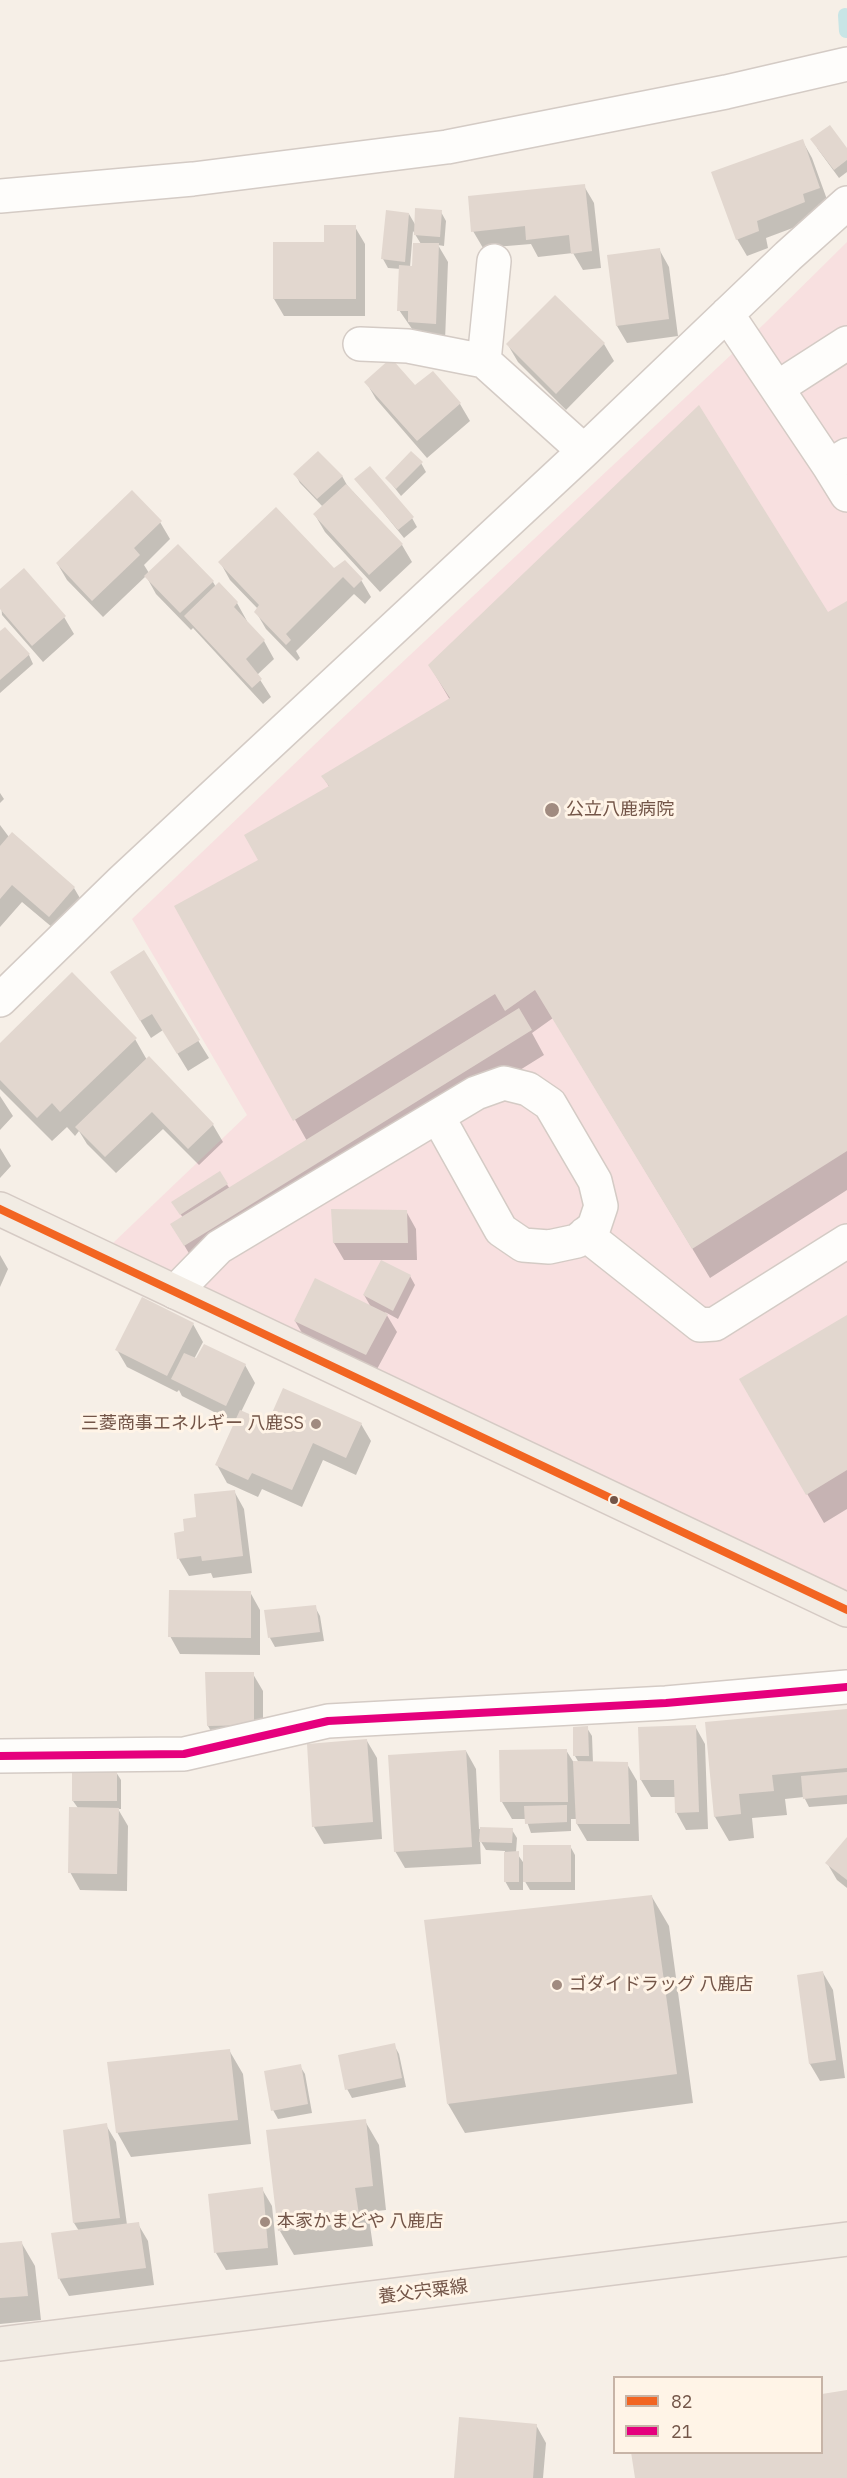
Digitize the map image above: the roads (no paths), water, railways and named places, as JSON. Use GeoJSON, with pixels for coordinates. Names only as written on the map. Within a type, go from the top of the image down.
{"type":"FeatureCollection","features":[{"type":"Feature","properties":{"kind":"main road"},"geometry":{"type":"LineString","coordinates":[[0,1209],[847,1610]]}},
{"type":"Feature","properties":{"kind":"main road","name":"養父宍粟線"},"geometry":{"type":"LineString","coordinates":[[0,2344],[847,2239]]}},
{"type":"Feature","properties":{"kind":"street"},"geometry":{"type":"LineString","coordinates":[[0,196],[193,179],[447,147],[726,92],[847,64]]}},
{"type":"Feature","properties":{"kind":"street"},"geometry":{"type":"LineString","coordinates":[[0,1000],[122,881],[847,203]]}},
{"type":"Feature","properties":{"kind":"street"},"geometry":{"type":"LineString","coordinates":[[484,361],[494,261]]}},
{"type":"Feature","properties":{"kind":"street"},"geometry":{"type":"LineString","coordinates":[[727,314],[777,388],[838,461],[847,495]]}},
{"type":"Feature","properties":{"kind":"street"},"geometry":{"type":"LineString","coordinates":[[777,388],[847,343]]}},
{"type":"Feature","properties":{"kind":"street"},"geometry":{"type":"LineString","coordinates":[[360,344],[408,346],[484,361],[584,451]]}},
{"type":"Feature","properties":{"kind":"street"},"geometry":{"type":"LineString","coordinates":[[175,1292],[219,1247],[476,1093],[504,1083],[528,1089],[550,1104],[595,1181],[601,1206],[594,1227],[577,1241],[549,1247],[523,1245],[501,1230],[438,1117]]}},
{"type":"Feature","properties":{"kind":"street"},"geometry":{"type":"LineString","coordinates":[[585,1234],[700,1325],[715,1324],[847,1240]]}},
{"type":"Feature","properties":{"kind":"street"},"geometry":{"type":"LineString","coordinates":[[0,1756],[184,1754],[328,1721],[666,1703],[847,1687]]}},
{"type":"Feature","properties":{"kind":"waterway"},"geometry":{"type":"LineString","coordinates":[[845,15],[846,31]]}},
{"type":"Feature","properties":{"kind":"place","name":"公立八鹿病院"},"geometry":{"type":"Point","coordinates":[552,810]}},
{"type":"Feature","properties":{"kind":"place","name":"三菱商事エネルギー 八鹿SS"},"geometry":{"type":"Point","coordinates":[316,1424]}},
{"type":"Feature","properties":{"kind":"place","name":"ゴダイドラッグ 八鹿店"},"geometry":{"type":"Point","coordinates":[557,1985]}},
{"type":"Feature","properties":{"kind":"place","name":"本家かまどや 八鹿店"},"geometry":{"type":"Point","coordinates":[265,2222]}}]}
